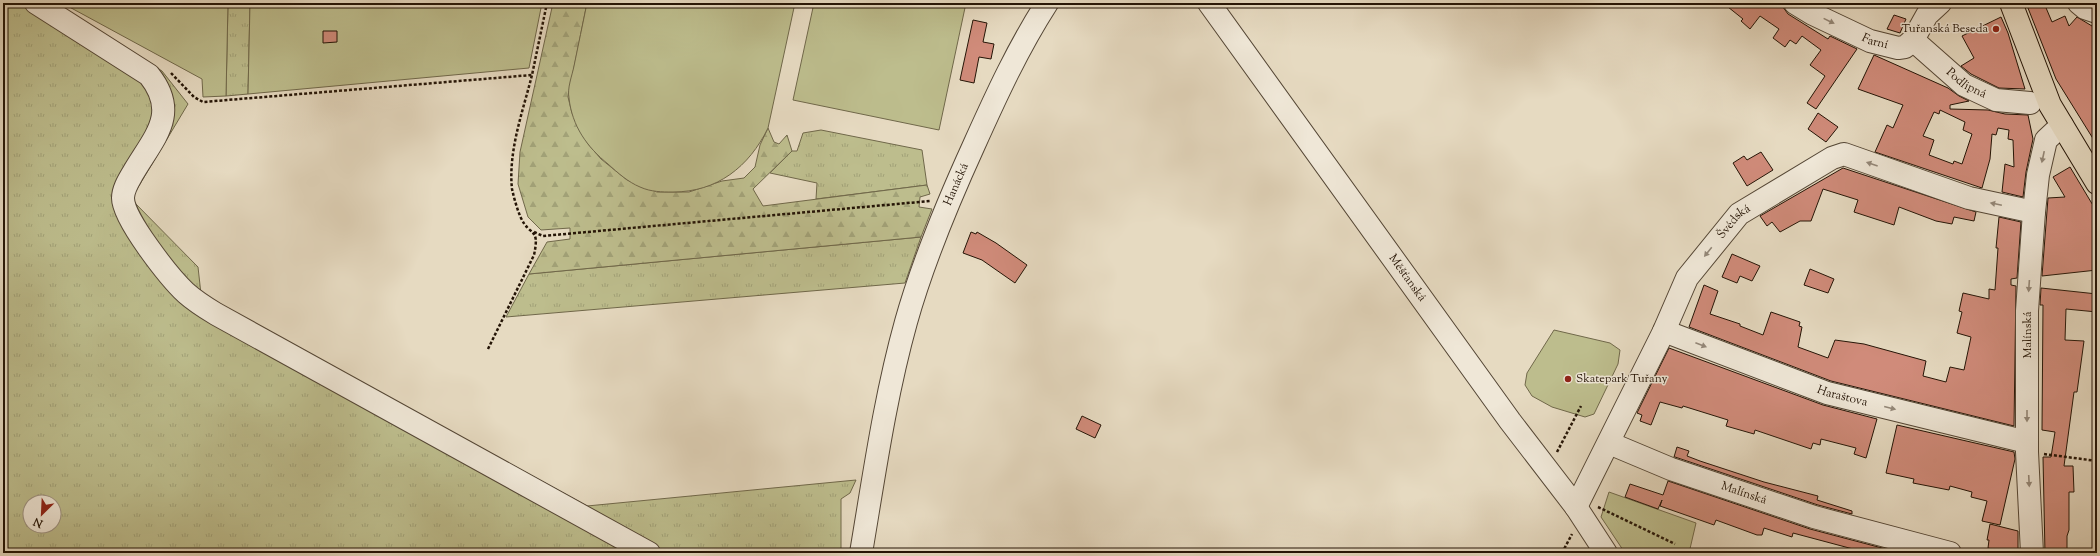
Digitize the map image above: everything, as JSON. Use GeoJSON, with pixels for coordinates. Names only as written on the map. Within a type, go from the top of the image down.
{"type":"FeatureCollection","features":[{"type":"Feature","properties":{"kind":"main road"},"geometry":{"type":"LineString","coordinates":[[2011,3],[2040,104],[2062,125],[2097,183]]}},
{"type":"Feature","properties":{"kind":"street"},"geometry":{"type":"LineString","coordinates":[[36,3],[149,75],[160,88],[164,100],[165,110],[163,117],[158,129],[126,184],[122,198],[126,214],[134,229],[185,292],[200,304],[223,318],[649,553]]}},
{"type":"Feature","properties":{"kind":"street","name":"Hanácká"},"geometry":{"type":"LineString","coordinates":[[861,553],[893,378],[906,323],[919,281],[949,199],[996,94],[1019,50],[1048,3]]}},
{"type":"Feature","properties":{"kind":"street","name":"Měšťanská"},"geometry":{"type":"LineString","coordinates":[[1209,3],[1446,334],[1547,470],[1579,503],[1606,553]]}},
{"type":"Feature","properties":{"kind":"street","name":"Farní"},"geometry":{"type":"LineString","coordinates":[[1795,3],[1850,32],[1891,48],[1905,47],[1913,40]]}},
{"type":"Feature","properties":{"kind":"street"},"geometry":{"type":"LineString","coordinates":[[1913,40],[1927,15],[1940,3]]}},
{"type":"Feature","properties":{"kind":"street"},"geometry":{"type":"LineString","coordinates":[[2079,3],[2085,8],[2097,12]]}},
{"type":"Feature","properties":{"kind":"street","name":"Podlipná"},"geometry":{"type":"LineString","coordinates":[[1913,40],[1955,79],[1970,88],[1996,100],[2040,104]]}},
{"type":"Feature","properties":{"kind":"street","name":"Malínská"},"geometry":{"type":"LineString","coordinates":[[2032,553],[2027,447],[2027,311],[2038,176],[2044,158],[2046,140],[2062,125]]}},
{"type":"Feature","properties":{"kind":"street","name":"Švédská"},"geometry":{"type":"LineString","coordinates":[[1579,503],[1664,331],[1687,278],[1739,214],[1832,158],[1844,154],[1969,198],[2034,212]]}},
{"type":"Feature","properties":{"kind":"street","name":"Haraštova"},"geometry":{"type":"LineString","coordinates":[[1664,331],[1828,393],[2027,447]]}},
{"type":"Feature","properties":{"kind":"street","name":"Malínská"},"geometry":{"type":"LineString","coordinates":[[1609,443],[1671,469],[1814,518],[1950,553]]}},
{"type":"Feature","properties":{"kind":"path"},"geometry":{"type":"LineString","coordinates":[[548,3],[513,152],[512,188],[521,219],[534,232],[543,236],[949,199]]}},
{"type":"Feature","properties":{"kind":"path"},"geometry":{"type":"LineString","coordinates":[[166,69],[194,97],[203,102],[532,75]]}},
{"type":"Feature","properties":{"kind":"path"},"geometry":{"type":"LineString","coordinates":[[488,348],[534,255],[536,242],[534,232]]}},
{"type":"Feature","properties":{"kind":"path"},"geometry":{"type":"LineString","coordinates":[[1547,470],[1582,406]]}},
{"type":"Feature","properties":{"kind":"path"},"geometry":{"type":"LineString","coordinates":[[2027,447],[2097,461]]}},
{"type":"Feature","properties":{"kind":"path"},"geometry":{"type":"LineString","coordinates":[[1579,503],[1675,544]]}},
{"type":"Feature","properties":{"kind":"green space"},"geometry":{"type":"Polygon","coordinates":[[[3,3],[55,3],[162,71],[188,104],[131,199],[198,267],[201,294],[587,506],[856,480],[850,493],[841,499],[841,553],[3,553],[3,3]]]}},
{"type":"Feature","properties":{"kind":"green space"},"geometry":{"type":"Polygon","coordinates":[[[62,3],[228,3],[226,96],[203,97],[202,79],[62,3]]]}},
{"type":"Feature","properties":{"kind":"green space"},"geometry":{"type":"Polygon","coordinates":[[[228,3],[250,3],[248,94],[226,96],[228,3]]]}},
{"type":"Feature","properties":{"kind":"green space"},"geometry":{"type":"Polygon","coordinates":[[[250,3],[542,3],[529,68],[248,94],[250,3]]]}},
{"type":"Feature","properties":{"kind":"green space"},"geometry":{"type":"Polygon","coordinates":[[[553,3],[587,3],[568,97],[572,113],[588,144],[601,159],[627,180],[657,192],[689,192],[722,181],[744,178],[755,167],[760,145],[768,128],[774,142],[779,144],[787,135],[792,151],[753,189],[763,206],[927,185],[930,194],[920,197],[919,207],[932,209],[921,237],[529,274],[547,242],[570,239],[570,228],[541,230],[528,217],[518,184],[520,152],[553,3]]]}},
{"type":"Feature","properties":{"kind":"green space"},"geometry":{"type":"Polygon","coordinates":[[[587,3],[795,3],[768,128],[751,154],[730,175],[717,182],[689,191],[673,192],[648,190],[627,180],[600,157],[587,143],[573,118],[569,90],[587,3]]]}},
{"type":"Feature","properties":{"kind":"green space"},"geometry":{"type":"Polygon","coordinates":[[[814,3],[966,3],[939,130],[793,100],[814,3]]]}},
{"type":"Feature","properties":{"kind":"green space"},"geometry":{"type":"Polygon","coordinates":[[[821,130],[922,150],[927,185],[816,199],[817,183],[770,173],[792,151],[797,151],[803,133],[821,130]]]}},
{"type":"Feature","properties":{"kind":"green space"},"geometry":{"type":"Polygon","coordinates":[[[921,237],[905,283],[506,317],[529,274],[921,237]]]}},
{"type":"Feature","properties":{"kind":"green space","name":"Skatepark Tuřany"},"geometry":{"type":"Polygon","coordinates":[[[1554,330],[1610,343],[1620,350],[1618,364],[1594,414],[1585,417],[1552,407],[1532,396],[1525,385],[1527,373],[1554,330]]]}},
{"type":"Feature","properties":{"kind":"green space"},"geometry":{"type":"Polygon","coordinates":[[[1609,492],[1696,523],[1689,553],[1625,553],[1601,517],[1609,492]]]}},
{"type":"Feature","properties":{"kind":"building"},"geometry":{"type":"Polygon","coordinates":[[[1723,3],[1780,3],[1788,14],[1828,39],[1830,36],[1857,49],[1816,109],[1807,103],[1825,76],[1810,65],[1821,50],[1802,36],[1796,44],[1790,40],[1785,47],[1773,38],[1779,29],[1760,16],[1750,29],[1741,21],[1743,19],[1723,3]]]}},
{"type":"Feature","properties":{"kind":"building"},"geometry":{"type":"Polygon","coordinates":[[[2026,3],[2044,3],[2052,22],[2065,16],[2069,26],[2077,17],[2097,29],[2097,145],[2056,79],[2026,3]]]}},
{"type":"Feature","properties":{"kind":"building"},"geometry":{"type":"Polygon","coordinates":[[[1894,15],[1906,19],[1900,33],[1887,29],[1894,15]]]}},
{"type":"Feature","properties":{"kind":"building"},"geometry":{"type":"Polygon","coordinates":[[[2001,17],[2008,33],[2025,89],[1999,88],[1971,74],[1961,66],[1974,58],[1962,36],[2001,17]]]}},
{"type":"Feature","properties":{"kind":"building"},"geometry":{"type":"Polygon","coordinates":[[[973,20],[987,23],[983,42],[994,44],[991,59],[979,57],[974,83],[960,80],[973,20]]]}},
{"type":"Feature","properties":{"kind":"building"},"geometry":{"type":"Polygon","coordinates":[[[323,31],[337,31],[337,42],[323,43],[323,31]]]}},
{"type":"Feature","properties":{"kind":"building"},"geometry":{"type":"Polygon","coordinates":[[[1874,55],[1948,88],[1969,101],[1950,105],[1950,109],[1988,110],[2005,114],[2028,115],[2033,139],[2026,172],[2023,197],[2002,192],[2005,164],[2014,167],[2013,140],[2008,139],[2009,130],[1998,128],[1996,135],[1992,134],[1990,159],[1982,188],[1875,152],[1887,125],[1893,128],[1903,105],[1858,89],[1874,55]],[[1940,110],[1939,114],[1934,112],[1923,136],[1934,140],[1929,155],[1953,164],[1954,161],[1962,164],[1972,134],[1963,130],[1965,122],[1940,110]]]}},
{"type":"Feature","properties":{"kind":"building"},"geometry":{"type":"Polygon","coordinates":[[[1818,113],[1838,127],[1826,142],[1808,129],[1818,113]]]}},
{"type":"Feature","properties":{"kind":"building"},"geometry":{"type":"Polygon","coordinates":[[[1761,152],[1773,170],[1747,186],[1733,163],[1744,156],[1747,160],[1761,152]]]}},
{"type":"Feature","properties":{"kind":"building"},"geometry":{"type":"Polygon","coordinates":[[[2070,167],[2097,212],[2097,270],[2042,276],[2048,198],[2065,197],[2053,177],[2070,167]]]}},
{"type":"Feature","properties":{"kind":"building"},"geometry":{"type":"Polygon","coordinates":[[[1843,168],[1976,212],[1974,221],[1954,217],[1952,224],[1936,221],[1899,207],[1894,225],[1854,212],[1858,200],[1823,189],[1811,221],[1800,221],[1780,232],[1772,222],[1767,226],[1760,216],[1843,168]]]}},
{"type":"Feature","properties":{"kind":"building"},"geometry":{"type":"Polygon","coordinates":[[[1999,217],[2021,222],[2017,278],[2011,279],[2011,285],[2016,286],[2014,426],[1831,381],[1689,327],[1704,285],[1718,291],[1710,314],[1740,324],[1740,326],[1763,335],[1771,312],[1800,322],[1799,326],[1802,327],[1798,347],[1828,358],[1835,340],[1864,344],[1926,361],[1923,376],[1946,382],[1950,367],[1964,370],[1971,337],[1957,333],[1962,312],[1959,311],[1963,293],[1989,299],[1989,289],[1995,290],[1998,248],[1996,248],[1999,217]]]}},
{"type":"Feature","properties":{"kind":"building"},"geometry":{"type":"Polygon","coordinates":[[[971,232],[976,234],[977,232],[996,243],[1027,265],[1015,283],[982,260],[963,253],[971,232]]]}},
{"type":"Feature","properties":{"kind":"building"},"geometry":{"type":"Polygon","coordinates":[[[1732,254],[1760,266],[1752,281],[1740,276],[1737,283],[1722,277],[1732,254]]]}},
{"type":"Feature","properties":{"kind":"building"},"geometry":{"type":"Polygon","coordinates":[[[1810,269],[1834,279],[1828,293],[1804,285],[1810,269]]]}},
{"type":"Feature","properties":{"kind":"building"},"geometry":{"type":"Polygon","coordinates":[[[2041,288],[2097,294],[2097,312],[2066,309],[2065,340],[2084,341],[2077,392],[2074,392],[2064,466],[2073,466],[2074,492],[2069,492],[2069,530],[2067,536],[2067,553],[2045,553],[2043,457],[2051,457],[2055,432],[2042,430],[2043,305],[2040,305],[2041,288]]]}},
{"type":"Feature","properties":{"kind":"building"},"geometry":{"type":"Polygon","coordinates":[[[1669,348],[1823,405],[1877,419],[1866,458],[1854,454],[1856,448],[1821,439],[1820,445],[1813,443],[1811,449],[1755,430],[1754,434],[1726,426],[1728,420],[1683,406],[1682,408],[1660,402],[1651,425],[1640,421],[1642,415],[1637,413],[1669,348]]]}},
{"type":"Feature","properties":{"kind":"building"},"geometry":{"type":"Polygon","coordinates":[[[1082,416],[1101,425],[1095,438],[1076,429],[1082,416]]]}},
{"type":"Feature","properties":{"kind":"building"},"geometry":{"type":"Polygon","coordinates":[[[1897,425],[2014,452],[2015,459],[2000,525],[1982,521],[1987,501],[1971,497],[1972,492],[1950,486],[1949,490],[1913,483],[1914,479],[1886,473],[1897,425]]]}},
{"type":"Feature","properties":{"kind":"building"},"geometry":{"type":"Polygon","coordinates":[[[1677,447],[1689,451],[1687,456],[1700,461],[1764,482],[1818,496],[1817,500],[1852,511],[1852,514],[1818,505],[1674,457],[1677,447]]]}},
{"type":"Feature","properties":{"kind":"building"},"geometry":{"type":"Polygon","coordinates":[[[1668,481],[1810,529],[1901,553],[1868,553],[1793,533],[1792,537],[1764,528],[1762,535],[1757,535],[1716,520],[1714,525],[1660,506],[1662,500],[1658,509],[1625,497],[1630,484],[1663,495],[1668,481]]]}},
{"type":"Feature","properties":{"kind":"building"},"geometry":{"type":"Polygon","coordinates":[[[1990,524],[2018,531],[2018,553],[1999,553],[1999,551],[1988,548],[1989,540],[1987,540],[1990,524]]]}},
{"type":"Feature","properties":{"kind":"place","name":"Tuřanská Beseda"},"geometry":{"type":"Point","coordinates":[1996,29]}},
{"type":"Feature","properties":{"kind":"place","name":"Skatepark Tuřany"},"geometry":{"type":"Point","coordinates":[1568,379]}}]}
